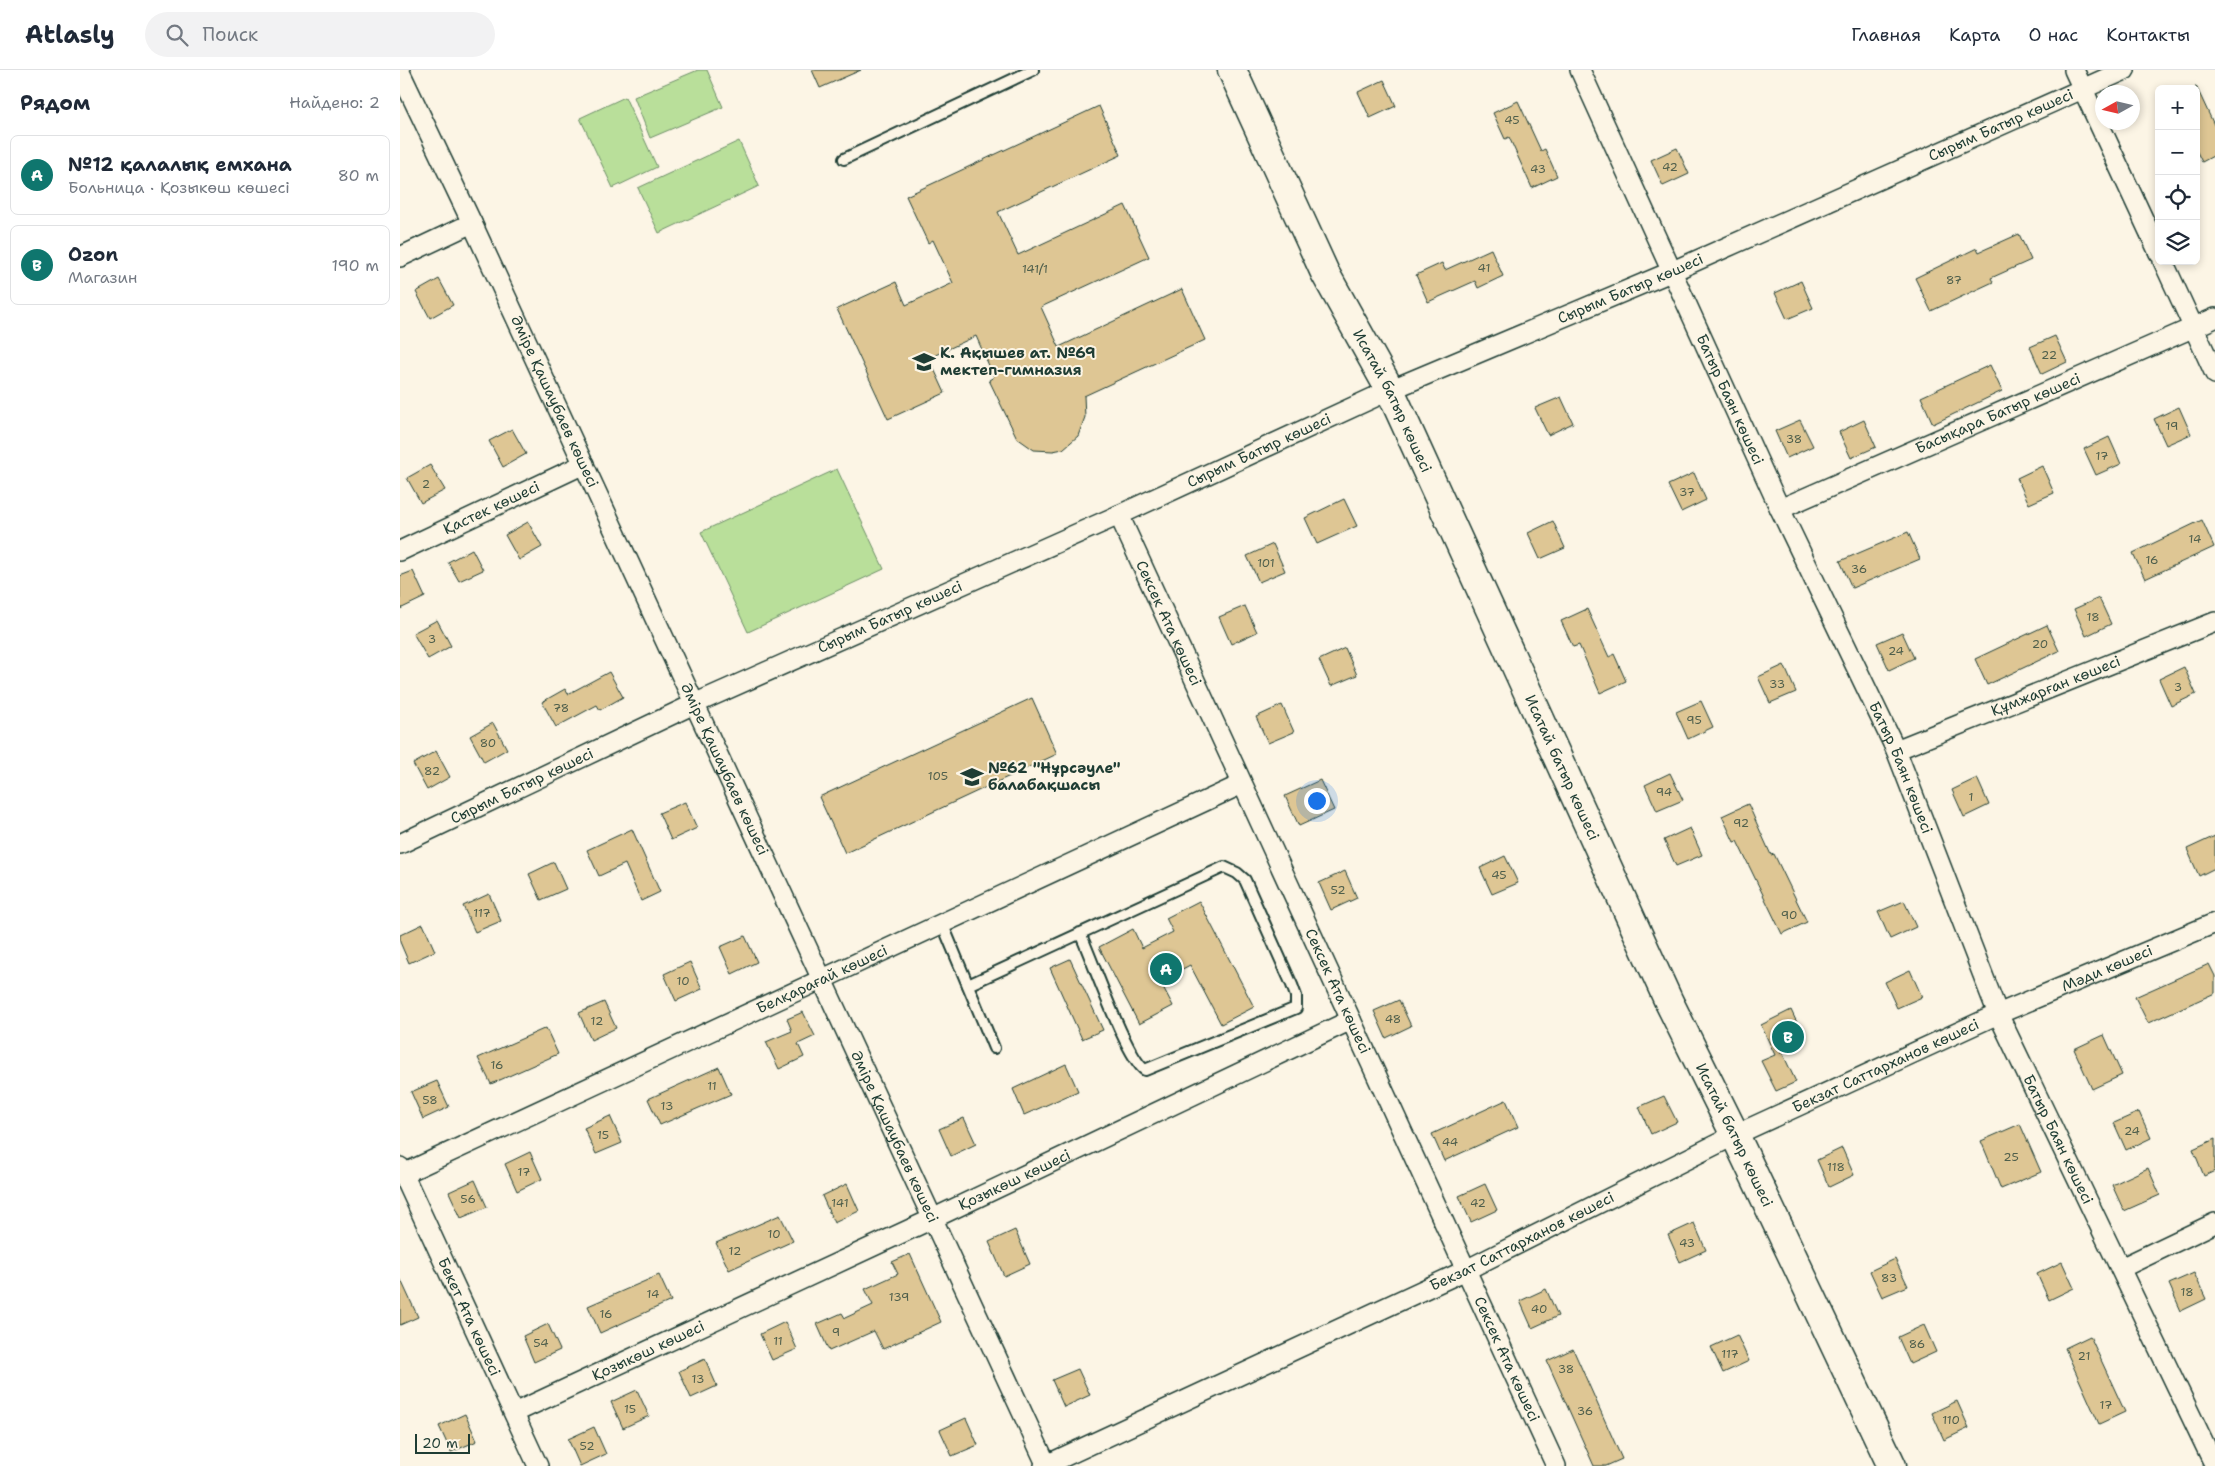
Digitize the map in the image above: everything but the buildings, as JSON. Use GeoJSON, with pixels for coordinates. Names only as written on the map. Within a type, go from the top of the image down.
{"type":"FeatureCollection","features":[{"type":"Feature","properties":{"kind":"street","name":"Исатай батыр көшесі"},"geometry":{"type":"LineString","coordinates":[[1232,70],[1325,273],[1390,390],[1669,1002],[1735,1135],[1892,1466]]}},
{"type":"Feature","properties":{"kind":"street","name":"Батыр Баян көшесі"},"geometry":{"type":"LineString","coordinates":[[1580,70],[1673,270],[1780,509],[1896,750],[1998,1014],[2122,1268],[2215,1466]]}},
{"type":"Feature","properties":{"kind":"street"},"geometry":{"type":"LineString","coordinates":[[2074,70],[2155,243]]}},
{"type":"Feature","properties":{"kind":"street","name":"Сырым Батыр көшесі"},"geometry":{"type":"LineString","coordinates":[[400,844],[694,704],[1119,515],[1390,390],[1673,270],[2125,70]]}},
{"type":"Feature","properties":{"kind":"street","name":"Әміре Қашаубаев көшесі"},"geometry":{"type":"LineString","coordinates":[[400,72],[584,464],[1046,1466]]}},
{"type":"Feature","properties":{"kind":"street"},"geometry":{"type":"LineString","coordinates":[[400,257],[472,223]]}},
{"type":"Feature","properties":{"kind":"street"},"geometry":{"type":"LineString","coordinates":[[2165,265],[2215,374]]}},
{"type":"Feature","properties":{"kind":"street","name":"Басықара Батыр көшесі"},"geometry":{"type":"LineString","coordinates":[[1780,509],[2193,326],[2215,318]]}},
{"type":"Feature","properties":{"kind":"street","name":"Қастек көшесі"},"geometry":{"type":"LineString","coordinates":[[400,551],[584,464]]}},
{"type":"Feature","properties":{"kind":"street","name":"Сексек Ата көшесі"},"geometry":{"type":"LineString","coordinates":[[1119,515],[1464,1271],[1556,1466]]}},
{"type":"Feature","properties":{"kind":"street","name":"Құмжарған көшесі"},"geometry":{"type":"LineString","coordinates":[[1896,750],[2215,622]]}},
{"type":"Feature","properties":{"kind":"street","name":"Белқарағай көшесі"},"geometry":{"type":"LineString","coordinates":[[402,1170],[1242,784]]}},
{"type":"Feature","properties":{"kind":"street","name":"Мәди көшесі"},"geometry":{"type":"LineString","coordinates":[[1998,1014],[2215,923]]}},
{"type":"Feature","properties":{"kind":"street","name":"Бекзат Саттарханов көшесі"},"geometry":{"type":"LineString","coordinates":[[1046,1466],[1464,1271],[1735,1135],[1998,1014]]}},
{"type":"Feature","properties":{"kind":"street","name":"Қозыкөш көшесі"},"geometry":{"type":"LineString","coordinates":[[514,1413],[932,1219],[1351,1020]]}},
{"type":"Feature","properties":{"kind":"street","name":"Бекет Ата көшесі"},"geometry":{"type":"LineString","coordinates":[[402,1170],[538,1466]]}},
{"type":"Feature","properties":{"kind":"street"},"geometry":{"type":"LineString","coordinates":[[2122,1268],[2215,1223]]}},
{"type":"Feature","properties":{"kind":"lane"},"geometry":{"type":"LineString","coordinates":[[844,159],[1033,70]]}},
{"type":"Feature","properties":{"kind":"lane"},"geometry":{"type":"LineString","coordinates":[[968,985],[1080,933],[1224,867],[1237,873],[1245,880],[1292,985],[1296,996],[1296,1008],[1145,1070],[1138,1066],[1128,1046],[1080,933]]}},
{"type":"Feature","properties":{"kind":"lane"},"geometry":{"type":"LineString","coordinates":[[942,923],[994,1048]]}},
{"type":"Feature","properties":{"kind":"green space"},"geometry":{"type":"Polygon","coordinates":[[[698,70],[707,70],[723,107],[650,138],[634,97],[698,70]]]}},
{"type":"Feature","properties":{"kind":"green space"},"geometry":{"type":"Polygon","coordinates":[[[625,97],[657,167],[613,188],[580,118],[625,97]]]}},
{"type":"Feature","properties":{"kind":"green space"},"geometry":{"type":"Polygon","coordinates":[[[739,141],[759,186],[659,233],[638,188],[739,141]]]}},
{"type":"Feature","properties":{"kind":"green space"},"geometry":{"type":"Polygon","coordinates":[[[837,469],[884,569],[748,632],[701,532],[837,469]]]}},
{"type":"Feature","properties":{"kind":"place","name":"К. Ақышев ат. №69 мектеп-гимназия"},"geometry":{"type":"Point","coordinates":[924,362]}},
{"type":"Feature","properties":{"kind":"place","name":"№62 \"Нұрсәуле\" балабақшасы"},"geometry":{"type":"Point","coordinates":[972,777]}},
{"type":"Feature","properties":{"kind":"place","name":"№12 қалалық емхана"},"geometry":{"type":"Point","coordinates":[1166,969]}},
{"type":"Feature","properties":{"kind":"place","name":"Ozon"},"geometry":{"type":"Point","coordinates":[1788,1037]}}]}
